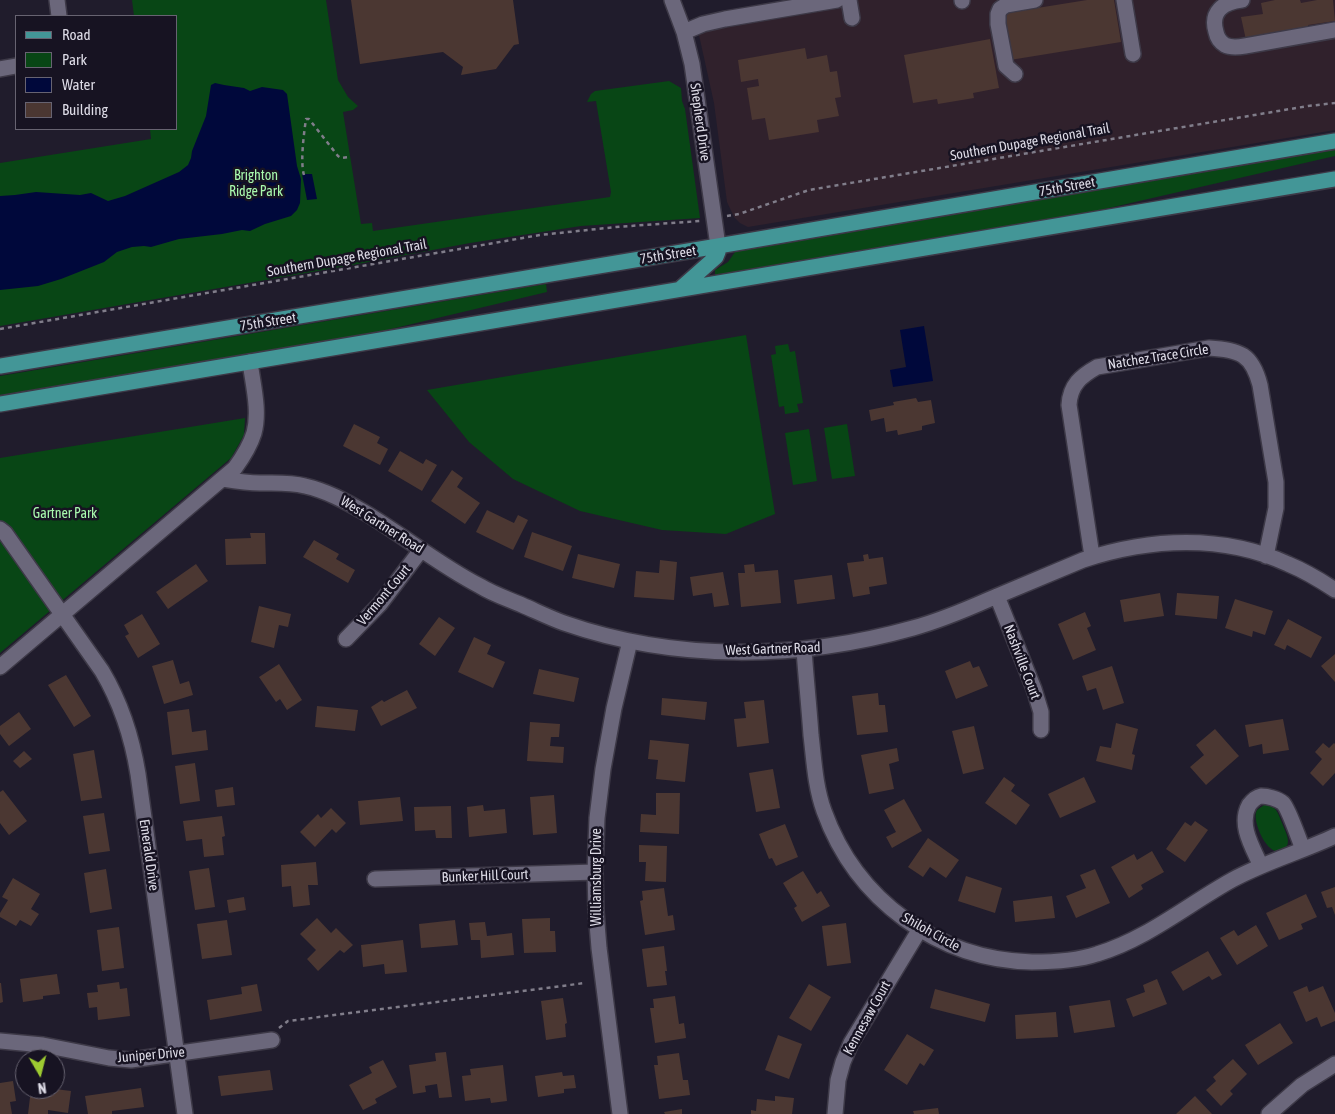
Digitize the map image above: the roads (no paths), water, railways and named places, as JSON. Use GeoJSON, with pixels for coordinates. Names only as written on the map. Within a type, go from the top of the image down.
{"type":"FeatureCollection","features":[{"type":"Feature","properties":{"kind":"main road","name":"75th Street"},"geometry":{"type":"LineString","coordinates":[[0,366],[1335,141]]}},
{"type":"Feature","properties":{"kind":"main road"},"geometry":{"type":"LineString","coordinates":[[0,404],[1335,180]]}},
{"type":"Feature","properties":{"kind":"main road"},"geometry":{"type":"LineString","coordinates":[[678,290],[716,257],[718,246]]}},
{"type":"Feature","properties":{"kind":"street"},"geometry":{"type":"LineString","coordinates":[[57,0],[59,15]]}},
{"type":"Feature","properties":{"kind":"street","name":"Shepherd Drive"},"geometry":{"type":"LineString","coordinates":[[672,0],[684,32],[692,64],[718,246]]}},
{"type":"Feature","properties":{"kind":"street"},"geometry":{"type":"LineString","coordinates":[[684,32],[703,24],[725,19],[837,0]]}},
{"type":"Feature","properties":{"kind":"street"},"geometry":{"type":"LineString","coordinates":[[849,0],[852,18]]}},
{"type":"Feature","properties":{"kind":"street"},"geometry":{"type":"LineString","coordinates":[[1015,74],[1006,66],[998,24],[998,14],[1006,6],[1035,0]]}},
{"type":"Feature","properties":{"kind":"street"},"geometry":{"type":"LineString","coordinates":[[1124,0],[1133,54]]}},
{"type":"Feature","properties":{"kind":"street"},"geometry":{"type":"LineString","coordinates":[[1242,0],[1223,5],[1214,18],[1216,32],[1224,44],[1245,46],[1335,30]]}},
{"type":"Feature","properties":{"kind":"street"},"geometry":{"type":"LineString","coordinates":[[0,69],[15,66]]}},
{"type":"Feature","properties":{"kind":"street","name":"Natchez Trace Circle"},"geometry":{"type":"LineString","coordinates":[[1092,556],[1068,405],[1073,387],[1079,379],[1097,367],[1209,348],[1228,349],[1242,354],[1251,362],[1257,374],[1276,482],[1276,508],[1266,556]]}},
{"type":"Feature","properties":{"kind":"street"},"geometry":{"type":"LineString","coordinates":[[0,667],[235,468],[244,455],[254,432],[256,421],[256,406],[250,362]]}},
{"type":"Feature","properties":{"kind":"street","name":"West Gartner Road"},"geometry":{"type":"LineString","coordinates":[[223,479],[307,486],[340,498],[369,515],[457,574],[482,588],[564,622],[645,644],[715,652],[804,650],[857,642],[914,628],[966,610],[1092,556],[1148,544],[1194,542],[1250,551],[1287,563],[1335,590]]}},
{"type":"Feature","properties":{"kind":"street","name":"Emerald Drive"},"geometry":{"type":"LineString","coordinates":[[0,529],[5,533],[102,671],[113,690],[129,732],[138,774],[185,1114]]}},
{"type":"Feature","properties":{"kind":"street","name":"Vermont Court"},"geometry":{"type":"LineString","coordinates":[[346,639],[380,604],[421,550]]}},
{"type":"Feature","properties":{"kind":"street","name":"Nashville Court"},"geometry":{"type":"LineString","coordinates":[[997,596],[1034,689],[1041,712],[1041,730]]}},
{"type":"Feature","properties":{"kind":"street","name":"Williamsburg Drive"},"geometry":{"type":"LineString","coordinates":[[620,1114],[599,948],[595,872],[597,818],[603,769],[614,708],[630,641]]}},
{"type":"Feature","properties":{"kind":"street","name":"Shiloh Circle"},"geometry":{"type":"LineString","coordinates":[[804,650],[817,784],[824,810],[836,840],[852,866],[883,902],[896,913],[942,942],[981,955],[1016,962],[1065,961],[1096,955],[1127,944],[1150,932],[1233,879],[1335,836]]}},
{"type":"Feature","properties":{"kind":"street"},"geometry":{"type":"LineString","coordinates":[[1261,866],[1248,838],[1244,824],[1246,810],[1251,802],[1259,796],[1270,797],[1283,804],[1303,849]]}},
{"type":"Feature","properties":{"kind":"street","name":"Bunker Hill Court"},"geometry":{"type":"LineString","coordinates":[[375,879],[595,872]]}},
{"type":"Feature","properties":{"kind":"street","name":"Kennesaw Court"},"geometry":{"type":"LineString","coordinates":[[835,1114],[838,1080],[851,1043],[920,929]]}},
{"type":"Feature","properties":{"kind":"street","name":"Juniper Drive"},"geometry":{"type":"LineString","coordinates":[[0,1041],[43,1045],[108,1058],[131,1060],[274,1036]]}},
{"type":"Feature","properties":{"kind":"street"},"geometry":{"type":"LineString","coordinates":[[1269,1114],[1302,1084],[1335,1064]]}},
{"type":"Feature","properties":{"kind":"water"},"geometry":{"type":"Polygon","coordinates":[[[215,83],[244,88],[250,91],[262,87],[283,90],[287,94],[297,166],[301,179],[300,203],[297,210],[291,216],[250,231],[242,230],[179,239],[151,247],[132,247],[117,252],[104,262],[61,279],[38,286],[0,290],[0,196],[36,192],[80,195],[91,193],[108,201],[125,196],[179,172],[188,165],[191,158],[206,116],[211,85],[215,83]]]}},
{"type":"Feature","properties":{"kind":"water"},"geometry":{"type":"Polygon","coordinates":[[[302,174],[312,174],[317,199],[307,200],[302,174]]]}},
{"type":"Feature","properties":{"kind":"water"},"geometry":{"type":"Polygon","coordinates":[[[924,326],[933,381],[893,387],[890,370],[906,367],[900,330],[924,326]]]}},
{"type":"Feature","properties":{"kind":"park label","name":"Brighton Ridge Park"},"geometry":{"type":"Point","coordinates":[256,184]}},
{"type":"Feature","properties":{"kind":"park label","name":"Gartner Park"},"geometry":{"type":"Point","coordinates":[65,514]}}]}
